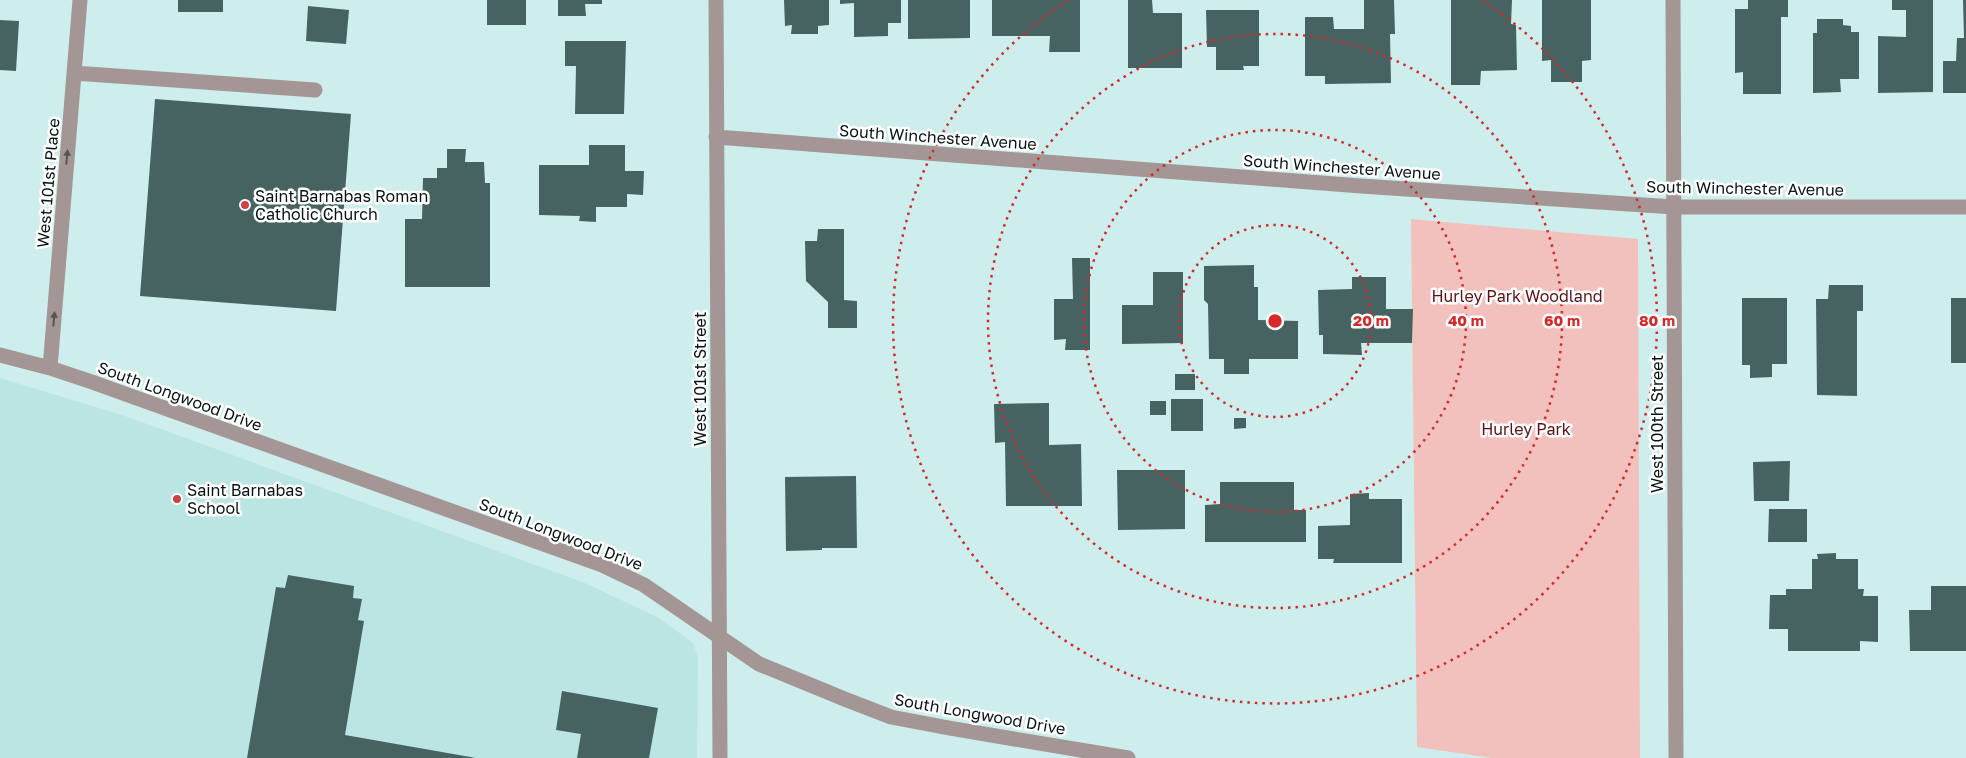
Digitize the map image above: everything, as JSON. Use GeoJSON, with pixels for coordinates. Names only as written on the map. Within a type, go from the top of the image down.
{"type":"FeatureCollection","features":[{"type":"Feature","properties":{"kind":"street","name":"West 101st Place"},"geometry":{"type":"LineString","coordinates":[[50,368],[80,0]]}},
{"type":"Feature","properties":{"kind":"street","name":"West 101st Street"},"geometry":{"type":"LineString","coordinates":[[716,0],[720,758]]}},
{"type":"Feature","properties":{"kind":"street","name":"West 100th Street"},"geometry":{"type":"LineString","coordinates":[[1673,0],[1676,758]]}},
{"type":"Feature","properties":{"kind":"street"},"geometry":{"type":"LineString","coordinates":[[74,72],[315,90]]}},
{"type":"Feature","properties":{"kind":"street","name":"South Winchester Avenue"},"geometry":{"type":"LineString","coordinates":[[716,137],[1361,186],[1674,207],[1966,207]]}},
{"type":"Feature","properties":{"kind":"street","name":"South Longwood Drive"},"geometry":{"type":"LineString","coordinates":[[0,355],[50,368],[602,565],[644,585],[758,664],[891,717],[1128,758]]}},
{"type":"Feature","properties":{"kind":"shaded area","name":"Saint Barnabas School"},"geometry":{"type":"Polygon","coordinates":[[[0,378],[122,415],[585,583],[659,618],[693,643],[698,657],[697,758],[0,758],[0,378]]]}},
{"type":"Feature","properties":{"kind":"green space","name":"Hurley Park"},"geometry":{"type":"Polygon","coordinates":[[[1411,219],[1638,239],[1640,758],[1492,758],[1417,747],[1411,219]]]}},
{"type":"Feature","properties":{"kind":"building"},"geometry":{"type":"Polygon","coordinates":[[[178,0],[223,0],[223,12],[178,12],[178,0]]]}},
{"type":"Feature","properties":{"kind":"building"},"geometry":{"type":"Polygon","coordinates":[[[487,0],[526,0],[526,25],[487,25],[487,0]]]}},
{"type":"Feature","properties":{"kind":"building"},"geometry":{"type":"Polygon","coordinates":[[[558,0],[602,0],[602,4],[585,4],[586,16],[558,16],[558,0]]]}},
{"type":"Feature","properties":{"kind":"building"},"geometry":{"type":"Polygon","coordinates":[[[784,0],[829,0],[829,25],[818,26],[818,34],[791,34],[792,25],[785,26],[784,0]]]}},
{"type":"Feature","properties":{"kind":"building"},"geometry":{"type":"Polygon","coordinates":[[[840,0],[901,0],[901,23],[888,23],[888,36],[854,37],[854,3],[840,4],[840,0]]]}},
{"type":"Feature","properties":{"kind":"building"},"geometry":{"type":"Polygon","coordinates":[[[908,0],[970,0],[970,38],[908,39],[908,0]]]}},
{"type":"Feature","properties":{"kind":"building"},"geometry":{"type":"Polygon","coordinates":[[[992,0],[1080,0],[1080,52],[1049,52],[1050,36],[992,36],[992,0]]]}},
{"type":"Feature","properties":{"kind":"building"},"geometry":{"type":"Polygon","coordinates":[[[1128,0],[1152,0],[1153,13],[1182,13],[1182,68],[1128,68],[1128,0]]]}},
{"type":"Feature","properties":{"kind":"building"},"geometry":{"type":"Polygon","coordinates":[[[1364,0],[1394,0],[1395,34],[1390,34],[1391,83],[1325,84],[1325,76],[1305,76],[1305,17],[1333,17],[1334,29],[1364,29],[1364,0]]]}},
{"type":"Feature","properties":{"kind":"building"},"geometry":{"type":"Polygon","coordinates":[[[1451,0],[1512,0],[1511,24],[1516,25],[1517,70],[1481,71],[1480,85],[1451,85],[1451,0]]]}},
{"type":"Feature","properties":{"kind":"building"},"geometry":{"type":"Polygon","coordinates":[[[1542,0],[1591,0],[1591,60],[1582,61],[1582,82],[1551,82],[1551,60],[1542,61],[1542,0]]]}},
{"type":"Feature","properties":{"kind":"building"},"geometry":{"type":"Polygon","coordinates":[[[1748,0],[1788,0],[1788,17],[1781,17],[1781,94],[1743,94],[1743,72],[1735,73],[1735,9],[1748,9],[1748,0]]]}},
{"type":"Feature","properties":{"kind":"building"},"geometry":{"type":"Polygon","coordinates":[[[1892,0],[1933,0],[1933,92],[1878,93],[1878,36],[1906,37],[1906,10],[1892,10],[1892,0]]]}},
{"type":"Feature","properties":{"kind":"building"},"geometry":{"type":"Polygon","coordinates":[[[1963,0],[1966,0],[1966,93],[1943,93],[1943,61],[1956,61],[1957,38],[1964,38],[1963,0]]]}},
{"type":"Feature","properties":{"kind":"building"},"geometry":{"type":"Polygon","coordinates":[[[308,6],[349,10],[346,44],[306,41],[308,6]]]}},
{"type":"Feature","properties":{"kind":"building"},"geometry":{"type":"Polygon","coordinates":[[[1206,10],[1259,10],[1259,66],[1243,66],[1244,70],[1216,70],[1216,47],[1207,47],[1206,10]]]}},
{"type":"Feature","properties":{"kind":"building"},"geometry":{"type":"Polygon","coordinates":[[[1817,19],[1843,19],[1843,25],[1851,26],[1851,32],[1859,32],[1859,79],[1840,79],[1841,92],[1813,93],[1813,33],[1817,33],[1817,19]]]}},
{"type":"Feature","properties":{"kind":"building"},"geometry":{"type":"Polygon","coordinates":[[[0,20],[19,21],[16,71],[0,70],[0,20]]]}},
{"type":"Feature","properties":{"kind":"building"},"geometry":{"type":"Polygon","coordinates":[[[565,41],[626,41],[624,114],[575,114],[576,66],[565,66],[565,41]]]}},
{"type":"Feature","properties":{"kind":"building","name":"Saint Barnabas Roman Catholic Church"},"geometry":{"type":"Polygon","coordinates":[[[155,99],[351,114],[336,311],[140,296],[155,99]]]}},
{"type":"Feature","properties":{"kind":"building"},"geometry":{"type":"Polygon","coordinates":[[[589,145],[625,145],[625,171],[644,171],[643,195],[627,194],[627,207],[596,207],[596,222],[579,221],[580,216],[539,215],[539,165],[589,165],[589,145]]]}},
{"type":"Feature","properties":{"kind":"building"},"geometry":{"type":"Polygon","coordinates":[[[447,149],[466,149],[465,162],[484,162],[485,183],[490,183],[490,287],[405,287],[405,219],[422,219],[423,178],[437,178],[437,168],[447,168],[447,149]]]}},
{"type":"Feature","properties":{"kind":"building"},"geometry":{"type":"Polygon","coordinates":[[[818,229],[844,229],[844,300],[857,301],[857,328],[828,328],[828,302],[806,281],[805,241],[817,241],[818,229]]]}},
{"type":"Feature","properties":{"kind":"building"},"geometry":{"type":"Polygon","coordinates":[[[1072,258],[1090,258],[1090,350],[1065,350],[1066,339],[1054,340],[1054,299],[1073,299],[1072,258]]]}},
{"type":"Feature","properties":{"kind":"building"},"geometry":{"type":"Polygon","coordinates":[[[1254,265],[1254,287],[1258,287],[1258,320],[1298,321],[1298,359],[1249,359],[1249,374],[1224,374],[1224,359],[1209,359],[1208,304],[1204,300],[1204,266],[1254,265]]]}},
{"type":"Feature","properties":{"kind":"building"},"geometry":{"type":"Polygon","coordinates":[[[1153,272],[1183,272],[1183,343],[1122,344],[1122,305],[1153,305],[1153,272]]]}},
{"type":"Feature","properties":{"kind":"building"},"geometry":{"type":"Polygon","coordinates":[[[1352,277],[1386,277],[1386,309],[1413,309],[1412,343],[1361,343],[1362,355],[1323,354],[1323,335],[1319,335],[1318,290],[1352,289],[1352,277]]]}},
{"type":"Feature","properties":{"kind":"building"},"geometry":{"type":"Polygon","coordinates":[[[1829,285],[1863,285],[1863,311],[1857,311],[1857,396],[1817,395],[1816,299],[1828,299],[1829,285]]]}},
{"type":"Feature","properties":{"kind":"building"},"geometry":{"type":"Polygon","coordinates":[[[1742,298],[1787,298],[1787,364],[1772,364],[1772,377],[1750,378],[1750,365],[1742,365],[1742,298]]]}},
{"type":"Feature","properties":{"kind":"building"},"geometry":{"type":"Polygon","coordinates":[[[1951,298],[1966,298],[1966,363],[1951,363],[1951,298]]]}},
{"type":"Feature","properties":{"kind":"building"},"geometry":{"type":"Polygon","coordinates":[[[1175,374],[1195,374],[1195,390],[1175,390],[1175,374]]]}},
{"type":"Feature","properties":{"kind":"building"},"geometry":{"type":"Polygon","coordinates":[[[1171,399],[1203,399],[1203,431],[1171,431],[1171,399]]]}},
{"type":"Feature","properties":{"kind":"building"},"geometry":{"type":"Polygon","coordinates":[[[1150,401],[1166,401],[1166,415],[1150,415],[1150,401]]]}},
{"type":"Feature","properties":{"kind":"building"},"geometry":{"type":"Polygon","coordinates":[[[1049,403],[1049,445],[1081,444],[1082,506],[1006,506],[1005,442],[995,443],[994,404],[1049,403]]]}},
{"type":"Feature","properties":{"kind":"building"},"geometry":{"type":"Polygon","coordinates":[[[1234,418],[1246,418],[1246,428],[1234,429],[1234,418]]]}},
{"type":"Feature","properties":{"kind":"building"},"geometry":{"type":"Polygon","coordinates":[[[1790,461],[1789,501],[1754,501],[1753,462],[1790,461]]]}},
{"type":"Feature","properties":{"kind":"building"},"geometry":{"type":"Polygon","coordinates":[[[1117,470],[1185,470],[1185,529],[1118,530],[1117,470]]]}},
{"type":"Feature","properties":{"kind":"building"},"geometry":{"type":"Polygon","coordinates":[[[856,476],[857,548],[786,551],[785,477],[856,476]]]}},
{"type":"Feature","properties":{"kind":"building"},"geometry":{"type":"Polygon","coordinates":[[[1220,482],[1294,482],[1294,510],[1306,510],[1306,542],[1205,542],[1205,505],[1220,504],[1220,482]]]}},
{"type":"Feature","properties":{"kind":"building"},"geometry":{"type":"Polygon","coordinates":[[[1369,493],[1369,499],[1402,499],[1402,563],[1333,563],[1334,559],[1318,559],[1318,526],[1350,525],[1350,494],[1369,493]]]}},
{"type":"Feature","properties":{"kind":"building"},"geometry":{"type":"Polygon","coordinates":[[[1769,509],[1807,509],[1807,542],[1768,542],[1769,509]]]}},
{"type":"Feature","properties":{"kind":"building"},"geometry":{"type":"Polygon","coordinates":[[[1836,553],[1836,559],[1858,559],[1858,589],[1864,589],[1863,596],[1878,596],[1878,642],[1860,641],[1860,651],[1788,651],[1788,629],[1769,629],[1770,595],[1786,595],[1786,589],[1812,589],[1812,559],[1818,559],[1817,554],[1836,553]]]}},
{"type":"Feature","properties":{"kind":"building"},"geometry":{"type":"Polygon","coordinates":[[[288,575],[354,586],[353,598],[362,599],[358,620],[364,621],[345,735],[476,758],[247,758],[276,587],[285,588],[288,575]]]}},
{"type":"Feature","properties":{"kind":"building"},"geometry":{"type":"Polygon","coordinates":[[[1931,586],[1966,586],[1966,651],[1910,651],[1909,610],[1931,610],[1931,586]]]}},
{"type":"Feature","properties":{"kind":"building"},"geometry":{"type":"Polygon","coordinates":[[[562,691],[658,708],[649,758],[577,758],[581,734],[556,730],[562,691]]]}},
{"type":"Feature","properties":{"kind":"place","name":"Saint Barnabas Roman Catholic Church"},"geometry":{"type":"Point","coordinates":[245,205]}},
{"type":"Feature","properties":{"kind":"place","name":"Saint Barnabas School"},"geometry":{"type":"Point","coordinates":[177,499]}},
{"type":"Feature","properties":{"kind":"park label","name":"Hurley Park Woodland"},"geometry":{"type":"Point","coordinates":[1517,296]}}]}
